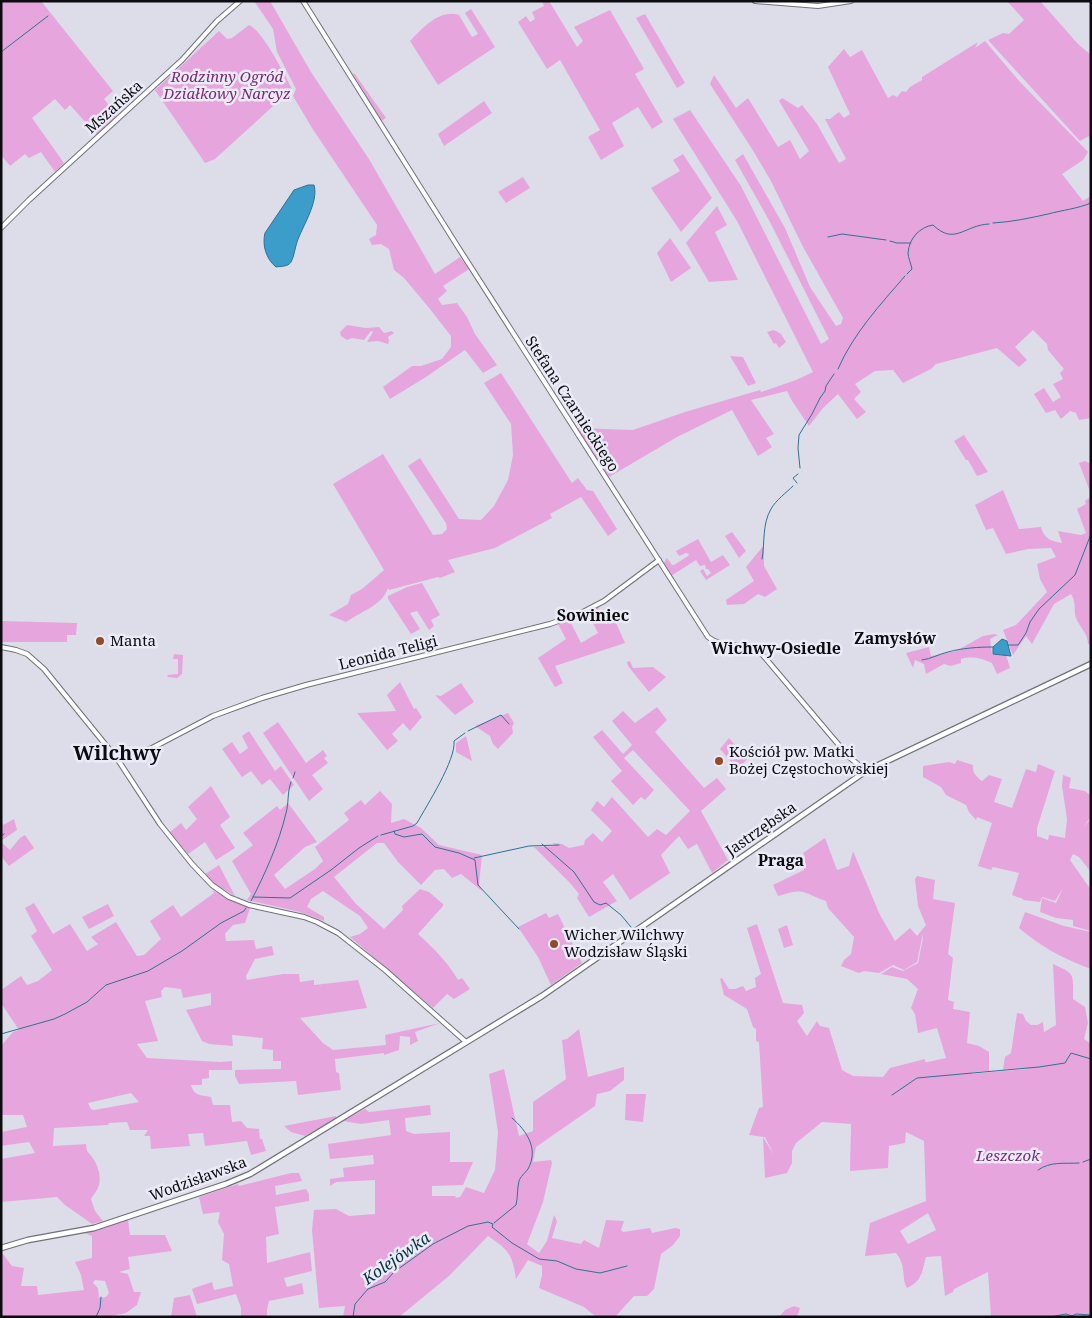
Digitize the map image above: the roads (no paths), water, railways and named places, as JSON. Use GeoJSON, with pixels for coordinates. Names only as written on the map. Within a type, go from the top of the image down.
{"type":"FeatureCollection","features":[{"type":"Feature","properties":{"kind":"main road","name":"Jastrzębska"},"geometry":{"type":"LineString","coordinates":[[464,1044],[551,990],[866,771],[1091,664]]}},
{"type":"Feature","properties":{"kind":"main road","name":"Wodzisławska"},"geometry":{"type":"LineString","coordinates":[[1,1248],[28,1240],[94,1228],[234,1182],[268,1164],[464,1044]]}},
{"type":"Feature","properties":{"kind":"street","name":"Mszańska"},"geometry":{"type":"LineString","coordinates":[[1,228],[176,65],[217,21],[240,1]]}},
{"type":"Feature","properties":{"kind":"street","name":"Stefana Czarnieckiego"},"geometry":{"type":"LineString","coordinates":[[304,1],[462,253],[708,636],[720,644],[747,646],[761,653],[848,757],[866,771]]}},
{"type":"Feature","properties":{"kind":"street"},"geometry":{"type":"LineString","coordinates":[[755,1],[818,6],[851,1]]}},
{"type":"Feature","properties":{"kind":"street","name":"Leonida Teligi"},"geometry":{"type":"LineString","coordinates":[[118,760],[152,748],[213,716],[262,698],[306,685],[550,624],[583,612],[604,600],[659,560]]}},
{"type":"Feature","properties":{"kind":"street"},"geometry":{"type":"LineString","coordinates":[[1,647],[22,652],[37,661],[118,760],[165,830],[212,886],[229,897],[249,905],[317,922],[338,933],[380,966],[456,1032],[464,1044]]}},
{"type":"Feature","properties":{"kind":"water"},"geometry":{"type":"Polygon","coordinates":[[[314,185],[314,199],[292,260],[288,265],[276,267],[266,252],[265,233],[294,190],[314,185]]]}},
{"type":"Feature","properties":{"kind":"water"},"geometry":{"type":"Polygon","coordinates":[[[1002,639],[1007,641],[1011,656],[993,654],[993,647],[1002,639]]]}},
{"type":"Feature","properties":{"kind":"waterway"},"geometry":{"type":"LineString","coordinates":[[1,52],[48,16]]}},
{"type":"Feature","properties":{"kind":"waterway"},"geometry":{"type":"LineString","coordinates":[[993,223],[1028,218],[1091,203]]}},
{"type":"Feature","properties":{"kind":"waterway"},"geometry":{"type":"LineString","coordinates":[[907,274],[912,269],[908,256],[910,243],[916,234],[924,228],[933,225],[941,231],[954,234],[980,225],[989,224]]}},
{"type":"Feature","properties":{"kind":"waterway"},"geometry":{"type":"LineString","coordinates":[[828,237],[842,234],[886,240]]}},
{"type":"Feature","properties":{"kind":"waterway"},"geometry":{"type":"LineString","coordinates":[[890,241],[911,243]]}},
{"type":"Feature","properties":{"kind":"waterway"},"geometry":{"type":"LineString","coordinates":[[838,369],[859,332],[905,276]]}},
{"type":"Feature","properties":{"kind":"waterway"},"geometry":{"type":"LineString","coordinates":[[800,468],[799,435],[834,374]]}},
{"type":"Feature","properties":{"kind":"waterway"},"geometry":{"type":"LineString","coordinates":[[797,483],[793,478],[798,474]]}},
{"type":"Feature","properties":{"kind":"waterway"},"geometry":{"type":"LineString","coordinates":[[762,559],[768,515],[776,503],[793,486]]}},
{"type":"Feature","properties":{"kind":"waterway"},"geometry":{"type":"LineString","coordinates":[[1008,645],[1018,645],[1039,609],[1075,575],[1091,534]]}},
{"type":"Feature","properties":{"kind":"waterway"},"geometry":{"type":"LineString","coordinates":[[922,660],[959,650],[993,647]]}},
{"type":"Feature","properties":{"kind":"waterway"},"geometry":{"type":"LineString","coordinates":[[468,731],[501,715],[509,724]]}},
{"type":"Feature","properties":{"kind":"waterway"},"geometry":{"type":"LineString","coordinates":[[381,835],[413,826],[417,823],[446,771],[454,741],[465,733]]}},
{"type":"Feature","properties":{"kind":"waterway"},"geometry":{"type":"LineString","coordinates":[[293,778],[295,772]]}},
{"type":"Feature","properties":{"kind":"waterway"},"geometry":{"type":"LineString","coordinates":[[251,901],[280,836],[291,782]]}},
{"type":"Feature","properties":{"kind":"waterway"},"geometry":{"type":"LineString","coordinates":[[394,831],[395,834],[404,837],[422,834],[435,847],[459,853],[475,860],[478,885],[519,929]]}},
{"type":"Feature","properties":{"kind":"waterway"},"geometry":{"type":"LineString","coordinates":[[253,897],[290,898],[378,836]]}},
{"type":"Feature","properties":{"kind":"waterway"},"geometry":{"type":"LineString","coordinates":[[542,844],[574,872],[594,902],[600,905],[606,903],[621,915],[631,927]]}},
{"type":"Feature","properties":{"kind":"waterway"},"geometry":{"type":"LineString","coordinates":[[474,858],[529,846],[559,845]]}},
{"type":"Feature","properties":{"kind":"waterway"},"geometry":{"type":"LineString","coordinates":[[1,1034],[65,1014],[87,1002],[106,985],[148,971],[182,951],[246,908]]}},
{"type":"Feature","properties":{"kind":"waterway"},"geometry":{"type":"LineString","coordinates":[[892,1095],[917,1078],[1065,1063],[1071,1053],[1091,1059]]}},
{"type":"Feature","properties":{"kind":"waterway"},"geometry":{"type":"LineString","coordinates":[[494,1223],[516,1205],[519,1181],[531,1162],[532,1148],[530,1141],[512,1118]]}},
{"type":"Feature","properties":{"kind":"waterway"},"geometry":{"type":"LineString","coordinates":[[1083,1162],[1091,1159]]}},
{"type":"Feature","properties":{"kind":"waterway"},"geometry":{"type":"LineString","coordinates":[[1038,1170],[1053,1164],[1079,1163]]}},
{"type":"Feature","properties":{"kind":"waterway","name":"Kolejówka"},"geometry":{"type":"LineString","coordinates":[[353,1317],[355,1304],[368,1289],[385,1282],[394,1272],[433,1244],[468,1226],[488,1222],[493,1224],[492,1227],[512,1243],[539,1259],[557,1261],[576,1269],[600,1273],[627,1266]]}},
{"type":"Feature","properties":{"kind":"waterway"},"geometry":{"type":"LineString","coordinates":[[96,1317],[100,1308],[101,1297]]}},
{"type":"Feature","properties":{"kind":"waterway"},"geometry":{"type":"LineString","coordinates":[[1050,1317],[1066,1314],[1072,1316],[1076,1314],[1091,1315]]}},
{"type":"Feature","properties":{"kind":"place","name":"Manta"},"geometry":{"type":"Point","coordinates":[100,641]}},
{"type":"Feature","properties":{"kind":"place","name":"Kościół pw. Matki Bożej Częstochowskiej"},"geometry":{"type":"Point","coordinates":[719,761]}},
{"type":"Feature","properties":{"kind":"place","name":"Wicher Wilchwy Wodzisław Śląski"},"geometry":{"type":"Point","coordinates":[554,944]}},
{"type":"Feature","properties":{"kind":"district","name":"Sowiniec"},"geometry":{"type":"Point","coordinates":[593,615]}},
{"type":"Feature","properties":{"kind":"district","name":"Zamysłów"},"geometry":{"type":"Point","coordinates":[895,638]}},
{"type":"Feature","properties":{"kind":"district","name":"Wichwy-Osiedle"},"geometry":{"type":"Point","coordinates":[776,648]}},
{"type":"Feature","properties":{"kind":"district","name":"Wilchwy"},"geometry":{"type":"Point","coordinates":[117,753]}},
{"type":"Feature","properties":{"kind":"district","name":"Praga"},"geometry":{"type":"Point","coordinates":[781,860]}},
{"type":"Feature","properties":{"kind":"park label","name":"Rodzinny Ogród Działkowy Narcyz"},"geometry":{"type":"Point","coordinates":[227,86]}},
{"type":"Feature","properties":{"kind":"park label","name":"Leszczok"},"geometry":{"type":"Point","coordinates":[1008,1156]}}]}
